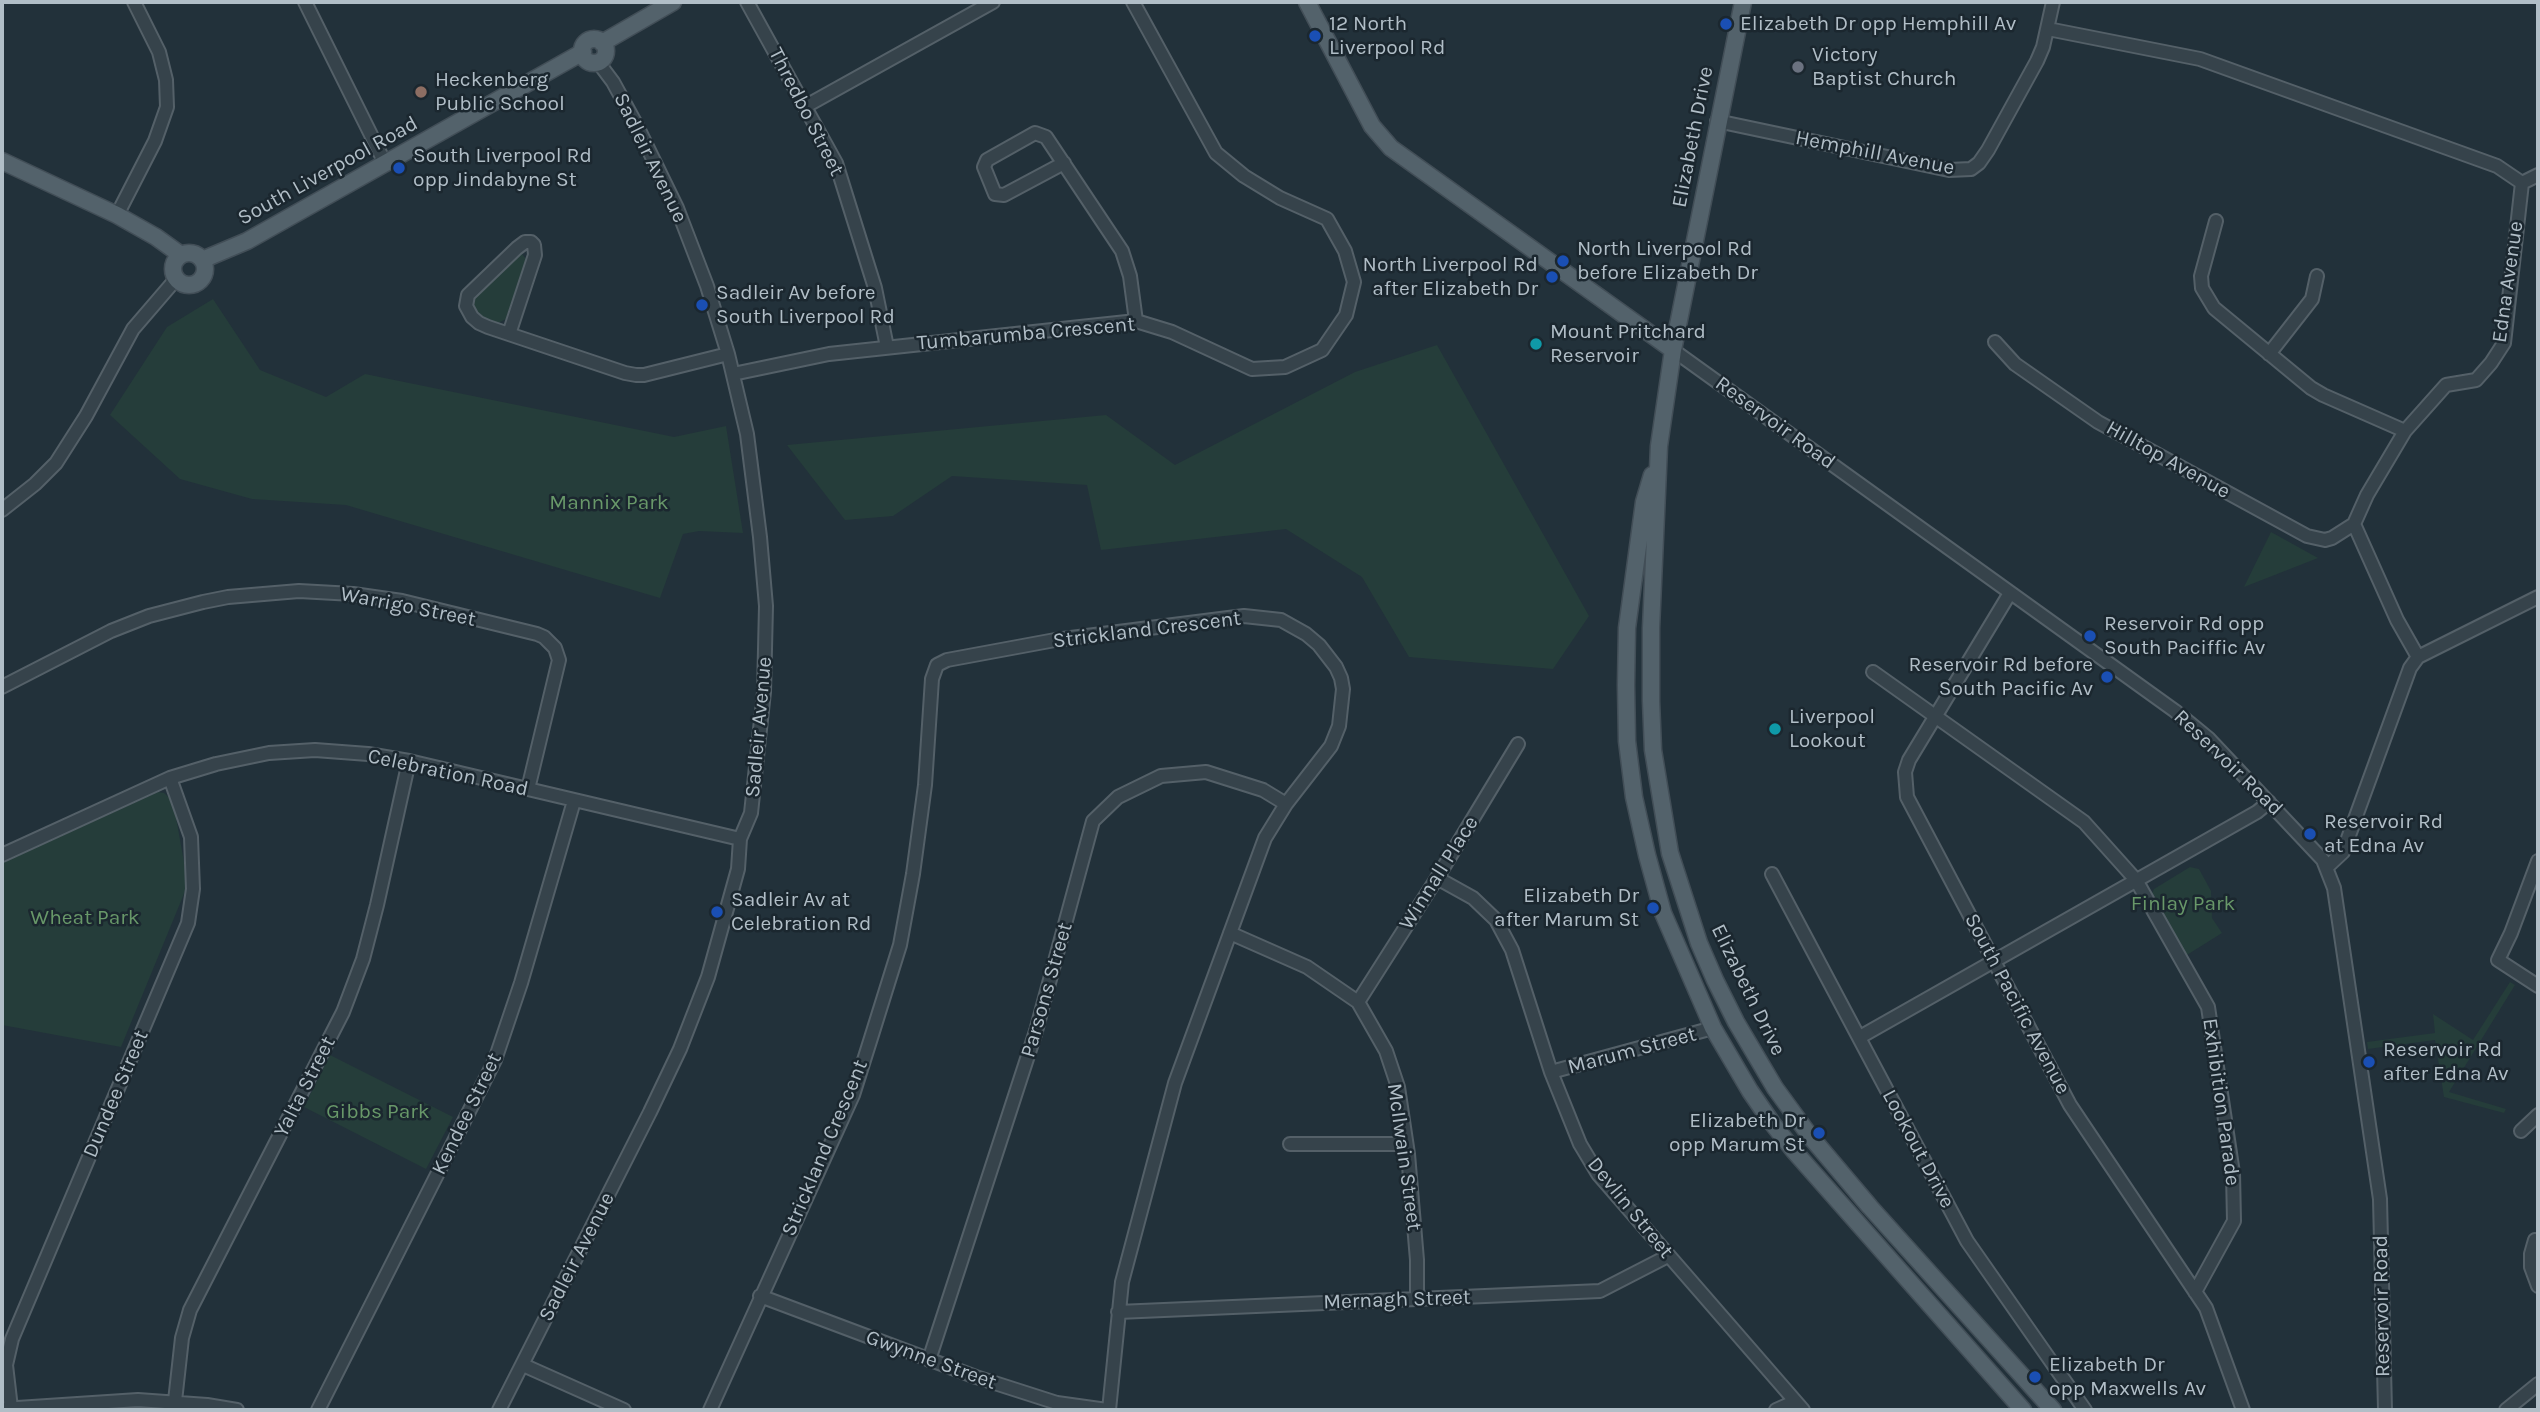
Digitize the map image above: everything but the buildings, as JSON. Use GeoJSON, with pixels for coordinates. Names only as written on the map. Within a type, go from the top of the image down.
{"type":"FeatureCollection","features":[{"type":"Feature","properties":{"kind":"main road"},"geometry":{"type":"LineString","coordinates":[[602,43],[605,54],[598,62],[587,60],[583,52],[584,45],[591,40],[602,43],[673,2]]}},
{"type":"Feature","properties":{"kind":"main road"},"geometry":{"type":"LineString","coordinates":[[1307,2],[1372,125],[1391,148],[1673,350]]}},
{"type":"Feature","properties":{"kind":"main road","name":"Elizabeth Drive"},"geometry":{"type":"LineString","coordinates":[[1743,2],[1673,350],[1660,446],[1651,628],[1653,750],[1670,853],[1699,943],[1725,1001],[1754,1054],[1810,1136],[1870,1207],[2053,1410]]}},
{"type":"Feature","properties":{"kind":"main road","name":"South Liverpool Road"},"geometry":{"type":"LineString","coordinates":[[202,260],[247,242],[583,52]]}},
{"type":"Feature","properties":{"kind":"main road"},"geometry":{"type":"LineString","coordinates":[[2,161],[117,215],[181,255]]}},
{"type":"Feature","properties":{"kind":"main road"},"geometry":{"type":"LineString","coordinates":[[192,253],[202,260],[205,271],[199,282],[188,285],[176,279],[173,269],[176,259],[181,255],[192,253]]}},
{"type":"Feature","properties":{"kind":"main road","name":"Elizabeth Drive"},"geometry":{"type":"LineString","coordinates":[[1660,446],[1644,502],[1627,628],[1627,741],[1634,797],[1663,913],[1713,1028],[1750,1091],[1794,1150],[2023,1410]]}},
{"type":"Feature","properties":{"kind":"street"},"geometry":{"type":"LineString","coordinates":[[117,215],[155,141],[167,107],[166,80],[159,52],[134,2]]}},
{"type":"Feature","properties":{"kind":"street"},"geometry":{"type":"LineString","coordinates":[[305,2],[385,163]]}},
{"type":"Feature","properties":{"kind":"street","name":"Thredbo Street"},"geometry":{"type":"LineString","coordinates":[[747,2],[836,163],[875,288],[887,347]]}},
{"type":"Feature","properties":{"kind":"street"},"geometry":{"type":"LineString","coordinates":[[806,106],[993,2]]}},
{"type":"Feature","properties":{"kind":"street","name":"Tumbarumba Crescent"},"geometry":{"type":"LineString","coordinates":[[733,374],[798,359],[887,347],[1136,321],[1172,331],[1252,369],[1285,367],[1322,350],[1346,315],[1354,282],[1345,251],[1327,219],[1280,198],[1244,176],[1216,153],[1133,2]]}},
{"type":"Feature","properties":{"kind":"street","name":"Hemphill Avenue"},"geometry":{"type":"LineString","coordinates":[[1717,121],[1949,170],[1971,169],[1988,150],[2028,79],[2043,47],[2053,2]]}},
{"type":"Feature","properties":{"kind":"street"},"geometry":{"type":"LineString","coordinates":[[2048,29],[2200,59],[2497,166],[2522,183],[2538,176]]}},
{"type":"Feature","properties":{"kind":"street","name":"Sadleir Avenue"},"geometry":{"type":"LineString","coordinates":[[499,1410],[650,1112],[680,1049],[708,976],[738,869],[740,839],[751,813],[764,692],[766,606],[754,477],[728,354],[707,286],[677,208],[636,124],[613,82],[598,62]]}},
{"type":"Feature","properties":{"kind":"street"},"geometry":{"type":"LineString","coordinates":[[1064,163],[1004,195],[995,194],[984,167],[987,160],[1035,133],[1046,137],[1064,163],[1122,251],[1130,276],[1136,321]]}},
{"type":"Feature","properties":{"kind":"street","name":"Edna Avenue"},"geometry":{"type":"LineString","coordinates":[[2354,524],[2367,495],[2405,431],[2446,384],[2476,380],[2504,343],[2522,183]]}},
{"type":"Feature","properties":{"kind":"street"},"geometry":{"type":"LineString","coordinates":[[2216,221],[2201,276],[2202,288],[2214,308],[2323,396],[2405,431]]}},
{"type":"Feature","properties":{"kind":"street"},"geometry":{"type":"LineString","coordinates":[[509,334],[535,255],[536,249],[531,242],[525,242],[517,248],[472,290],[465,301],[468,312],[479,323],[509,334],[636,375],[728,354]]}},
{"type":"Feature","properties":{"kind":"street"},"geometry":{"type":"LineString","coordinates":[[2269,354],[2308,305],[2315,291],[2317,276]]}},
{"type":"Feature","properties":{"kind":"street"},"geometry":{"type":"LineString","coordinates":[[2,510],[56,463],[86,416],[133,329],[176,279]]}},
{"type":"Feature","properties":{"kind":"street","name":"Hilltop Avenue"},"geometry":{"type":"LineString","coordinates":[[1995,342],[2015,364],[2098,422],[2307,536],[2325,540],[2354,524]]}},
{"type":"Feature","properties":{"kind":"street","name":"Reservoir Road"},"geometry":{"type":"LineString","coordinates":[[1673,350],[2175,711],[2209,739],[2317,853],[2327,867],[2334,888],[2380,1199],[2385,1410]]}},
{"type":"Feature","properties":{"kind":"street"},"geometry":{"type":"LineString","coordinates":[[2354,524],[2397,620],[2418,657]]}},
{"type":"Feature","properties":{"kind":"street","name":"Warrigo Street"},"geometry":{"type":"LineString","coordinates":[[2,687],[111,631],[149,616],[203,602],[228,597],[299,591],[353,594],[402,601],[537,635],[555,648],[559,660],[528,789]]}},
{"type":"Feature","properties":{"kind":"street","name":"South Pacific Avenue"},"geometry":{"type":"LineString","coordinates":[[2010,593],[1909,760],[1905,772],[1907,797],[2070,1105],[2206,1308],[2243,1410]]}},
{"type":"Feature","properties":{"kind":"street"},"geometry":{"type":"LineString","coordinates":[[2327,867],[2343,852],[2410,668],[2418,657],[2538,597]]}},
{"type":"Feature","properties":{"kind":"street","name":"Strickland Crescent"},"geometry":{"type":"LineString","coordinates":[[710,1410],[852,1095],[900,945],[915,862],[925,785],[932,678],[937,665],[947,660],[1055,640],[1244,616],[1281,620],[1320,645],[1336,667],[1343,689],[1339,726],[1331,746],[1286,804],[1265,838],[1175,1083],[1122,1282],[1108,1410]]}},
{"type":"Feature","properties":{"kind":"street","name":"Exhibition Parade"},"geometry":{"type":"LineString","coordinates":[[1873,672],[2084,822],[2136,880],[2208,1007],[2233,1173],[2234,1221],[2195,1292]]}},
{"type":"Feature","properties":{"kind":"street","name":"Winnall Place"},"geometry":{"type":"LineString","coordinates":[[1358,1002],[1518,744]]}},
{"type":"Feature","properties":{"kind":"street","name":"Celebration Road"},"geometry":{"type":"LineString","coordinates":[[2,855],[170,778],[216,764],[269,753],[315,750],[368,754],[409,761],[740,839]]}},
{"type":"Feature","properties":{"kind":"street","name":"Yalta Street"},"geometry":{"type":"LineString","coordinates":[[175,1401],[182,1338],[190,1310],[343,1012],[363,959],[409,761]]}},
{"type":"Feature","properties":{"kind":"street","name":"Parsons Street"},"geometry":{"type":"LineString","coordinates":[[929,1360],[1036,1031],[1093,821],[1118,796],[1161,776],[1206,772],[1263,790],[1286,804]]}},
{"type":"Feature","properties":{"kind":"street","name":"Dundee Street"},"geometry":{"type":"LineString","coordinates":[[6,1408],[6,1365],[12,1339],[188,923],[193,889],[191,837],[170,778]]}},
{"type":"Feature","properties":{"kind":"street","name":"Kendee Street"},"geometry":{"type":"LineString","coordinates":[[318,1410],[495,1060],[574,801]]}},
{"type":"Feature","properties":{"kind":"street"},"geometry":{"type":"LineString","coordinates":[[1860,1037],[2258,812],[2269,802]]}},
{"type":"Feature","properties":{"kind":"street"},"geometry":{"type":"LineString","coordinates":[[2538,861],[2498,960],[2538,986]]}},
{"type":"Feature","properties":{"kind":"street","name":"Lookout Drive"},"geometry":{"type":"LineString","coordinates":[[1772,874],[1967,1241],[2085,1410]]}},
{"type":"Feature","properties":{"kind":"street","name":"Devlin Street"},"geometry":{"type":"LineString","coordinates":[[1437,878],[1473,898],[1496,920],[1512,950],[1551,1072],[1580,1144],[1598,1174],[1799,1406]]}},
{"type":"Feature","properties":{"kind":"street","name":"McIlwain Street"},"geometry":{"type":"LineString","coordinates":[[1230,933],[1307,967],[1358,1002],[1386,1051],[1398,1087],[1408,1154],[1417,1260],[1417,1299]]}},
{"type":"Feature","properties":{"kind":"street","name":"Marum Street"},"geometry":{"type":"LineString","coordinates":[[1551,1072],[1713,1028]]}},
{"type":"Feature","properties":{"kind":"street"},"geometry":{"type":"LineString","coordinates":[[2521,1131],[2538,1115]]}},
{"type":"Feature","properties":{"kind":"street"},"geometry":{"type":"LineString","coordinates":[[1290,1143],[1405,1144]]}},
{"type":"Feature","properties":{"kind":"street"},"geometry":{"type":"LineString","coordinates":[[2535,1240],[2530,1267],[2538,1286]]}},
{"type":"Feature","properties":{"kind":"street","name":"Mernagh Street"},"geometry":{"type":"LineString","coordinates":[[1118,1312],[1600,1291],[1668,1256]]}},
{"type":"Feature","properties":{"kind":"street","name":"Gwynne Street"},"geometry":{"type":"LineString","coordinates":[[760,1296],[929,1360],[1056,1403],[1108,1410]]}},
{"type":"Feature","properties":{"kind":"street"},"geometry":{"type":"LineString","coordinates":[[523,1365],[624,1410]]}},
{"type":"Feature","properties":{"kind":"street"},"geometry":{"type":"LineString","coordinates":[[2506,1410],[2538,1384]]}},
{"type":"Feature","properties":{"kind":"street"},"geometry":{"type":"LineString","coordinates":[[6,1408],[138,1400],[175,1401],[237,1410]]}},
{"type":"Feature","properties":{"kind":"street"},"geometry":{"type":"LineString","coordinates":[[1776,1410],[1799,1406]]}},
{"type":"Feature","properties":{"kind":"green space"},"geometry":{"type":"Polygon","coordinates":[[[522,254],[527,260],[506,319],[498,323],[478,315],[472,305],[472,298],[522,254]]]}},
{"type":"Feature","properties":{"kind":"green space","name":"Mannix Park"},"geometry":{"type":"Polygon","coordinates":[[[213,299],[260,370],[326,397],[365,374],[674,437],[726,426],[743,533],[699,531],[683,534],[660,598],[346,505],[252,499],[180,479],[110,415],[167,327],[213,299]]]}},
{"type":"Feature","properties":{"kind":"green space"},"geometry":{"type":"Polygon","coordinates":[[[1437,345],[1589,616],[1553,669],[1409,657],[1362,577],[1286,529],[1101,550],[1087,485],[952,476],[893,516],[845,520],[787,445],[1106,415],[1175,465],[1355,372],[1437,345]]]}},
{"type":"Feature","properties":{"kind":"green space"},"geometry":{"type":"Polygon","coordinates":[[[2271,532],[2318,558],[2244,587],[2271,532]]]}},
{"type":"Feature","properties":{"kind":"green space","name":"Wheat Park"},"geometry":{"type":"Polygon","coordinates":[[[158,792],[164,793],[173,801],[188,884],[121,1047],[2,1025],[2,863],[158,792]]]}},
{"type":"Feature","properties":{"kind":"green space","name":"Finlay Park"},"geometry":{"type":"Polygon","coordinates":[[[2190,867],[2199,869],[2211,891],[2212,918],[2222,933],[2182,958],[2150,898],[2154,889],[2190,867]]]}},
{"type":"Feature","properties":{"kind":"green space"},"geometry":{"type":"Polygon","coordinates":[[[2510,982],[2515,985],[2449,1092],[2506,1109],[2504,1113],[2444,1097],[2435,1040],[2368,1049],[2367,1042],[2435,1033],[2433,1014],[2473,1040],[2510,982]]]}},
{"type":"Feature","properties":{"kind":"green space","name":"Gibbs Park"},"geometry":{"type":"Polygon","coordinates":[[[330,1055],[453,1117],[426,1169],[304,1107],[330,1055]]]}},
{"type":"Feature","properties":{"kind":"place","name":"Elizabeth Dr opp Hemphill Av"},"geometry":{"type":"Point","coordinates":[1726,24]}},
{"type":"Feature","properties":{"kind":"place","name":"12 North Liverpool Rd"},"geometry":{"type":"Point","coordinates":[1315,36]}},
{"type":"Feature","properties":{"kind":"place","name":"Victory Baptist Church"},"geometry":{"type":"Point","coordinates":[1798,67]}},
{"type":"Feature","properties":{"kind":"place","name":"Heckenberg Public School"},"geometry":{"type":"Point","coordinates":[421,92]}},
{"type":"Feature","properties":{"kind":"place","name":"South Liverpool Rd opp Jindabyne St"},"geometry":{"type":"Point","coordinates":[399,168]}},
{"type":"Feature","properties":{"kind":"place","name":"North Liverpool Rd before Elizabeth Dr"},"geometry":{"type":"Point","coordinates":[1563,261]}},
{"type":"Feature","properties":{"kind":"place","name":"North Liverpool Rd after Elizabeth Dr"},"geometry":{"type":"Point","coordinates":[1552,277]}},
{"type":"Feature","properties":{"kind":"place","name":"Sadleir Av before South Liverpool Rd"},"geometry":{"type":"Point","coordinates":[702,305]}},
{"type":"Feature","properties":{"kind":"place","name":"Mount Pritchard Reservoir"},"geometry":{"type":"Point","coordinates":[1536,344]}},
{"type":"Feature","properties":{"kind":"place","name":"Reservoir Rd opp South Paciffic Av"},"geometry":{"type":"Point","coordinates":[2090,636]}},
{"type":"Feature","properties":{"kind":"place","name":"Reservoir Rd before South Pacific Av"},"geometry":{"type":"Point","coordinates":[2107,677]}},
{"type":"Feature","properties":{"kind":"place","name":"Liverpool Lookout"},"geometry":{"type":"Point","coordinates":[1775,729]}},
{"type":"Feature","properties":{"kind":"place","name":"Reservoir Rd at Edna Av"},"geometry":{"type":"Point","coordinates":[2310,834]}},
{"type":"Feature","properties":{"kind":"place","name":"Elizabeth Dr after Marum St"},"geometry":{"type":"Point","coordinates":[1653,908]}},
{"type":"Feature","properties":{"kind":"place","name":"Sadleir Av at Celebration Rd"},"geometry":{"type":"Point","coordinates":[717,912]}},
{"type":"Feature","properties":{"kind":"place","name":"Reservoir Rd after Edna Av"},"geometry":{"type":"Point","coordinates":[2369,1062]}},
{"type":"Feature","properties":{"kind":"place","name":"Elizabeth Dr opp Marum St"},"geometry":{"type":"Point","coordinates":[1819,1133]}},
{"type":"Feature","properties":{"kind":"place","name":"Elizabeth Dr opp Maxwells Av"},"geometry":{"type":"Point","coordinates":[2035,1377]}}]}
